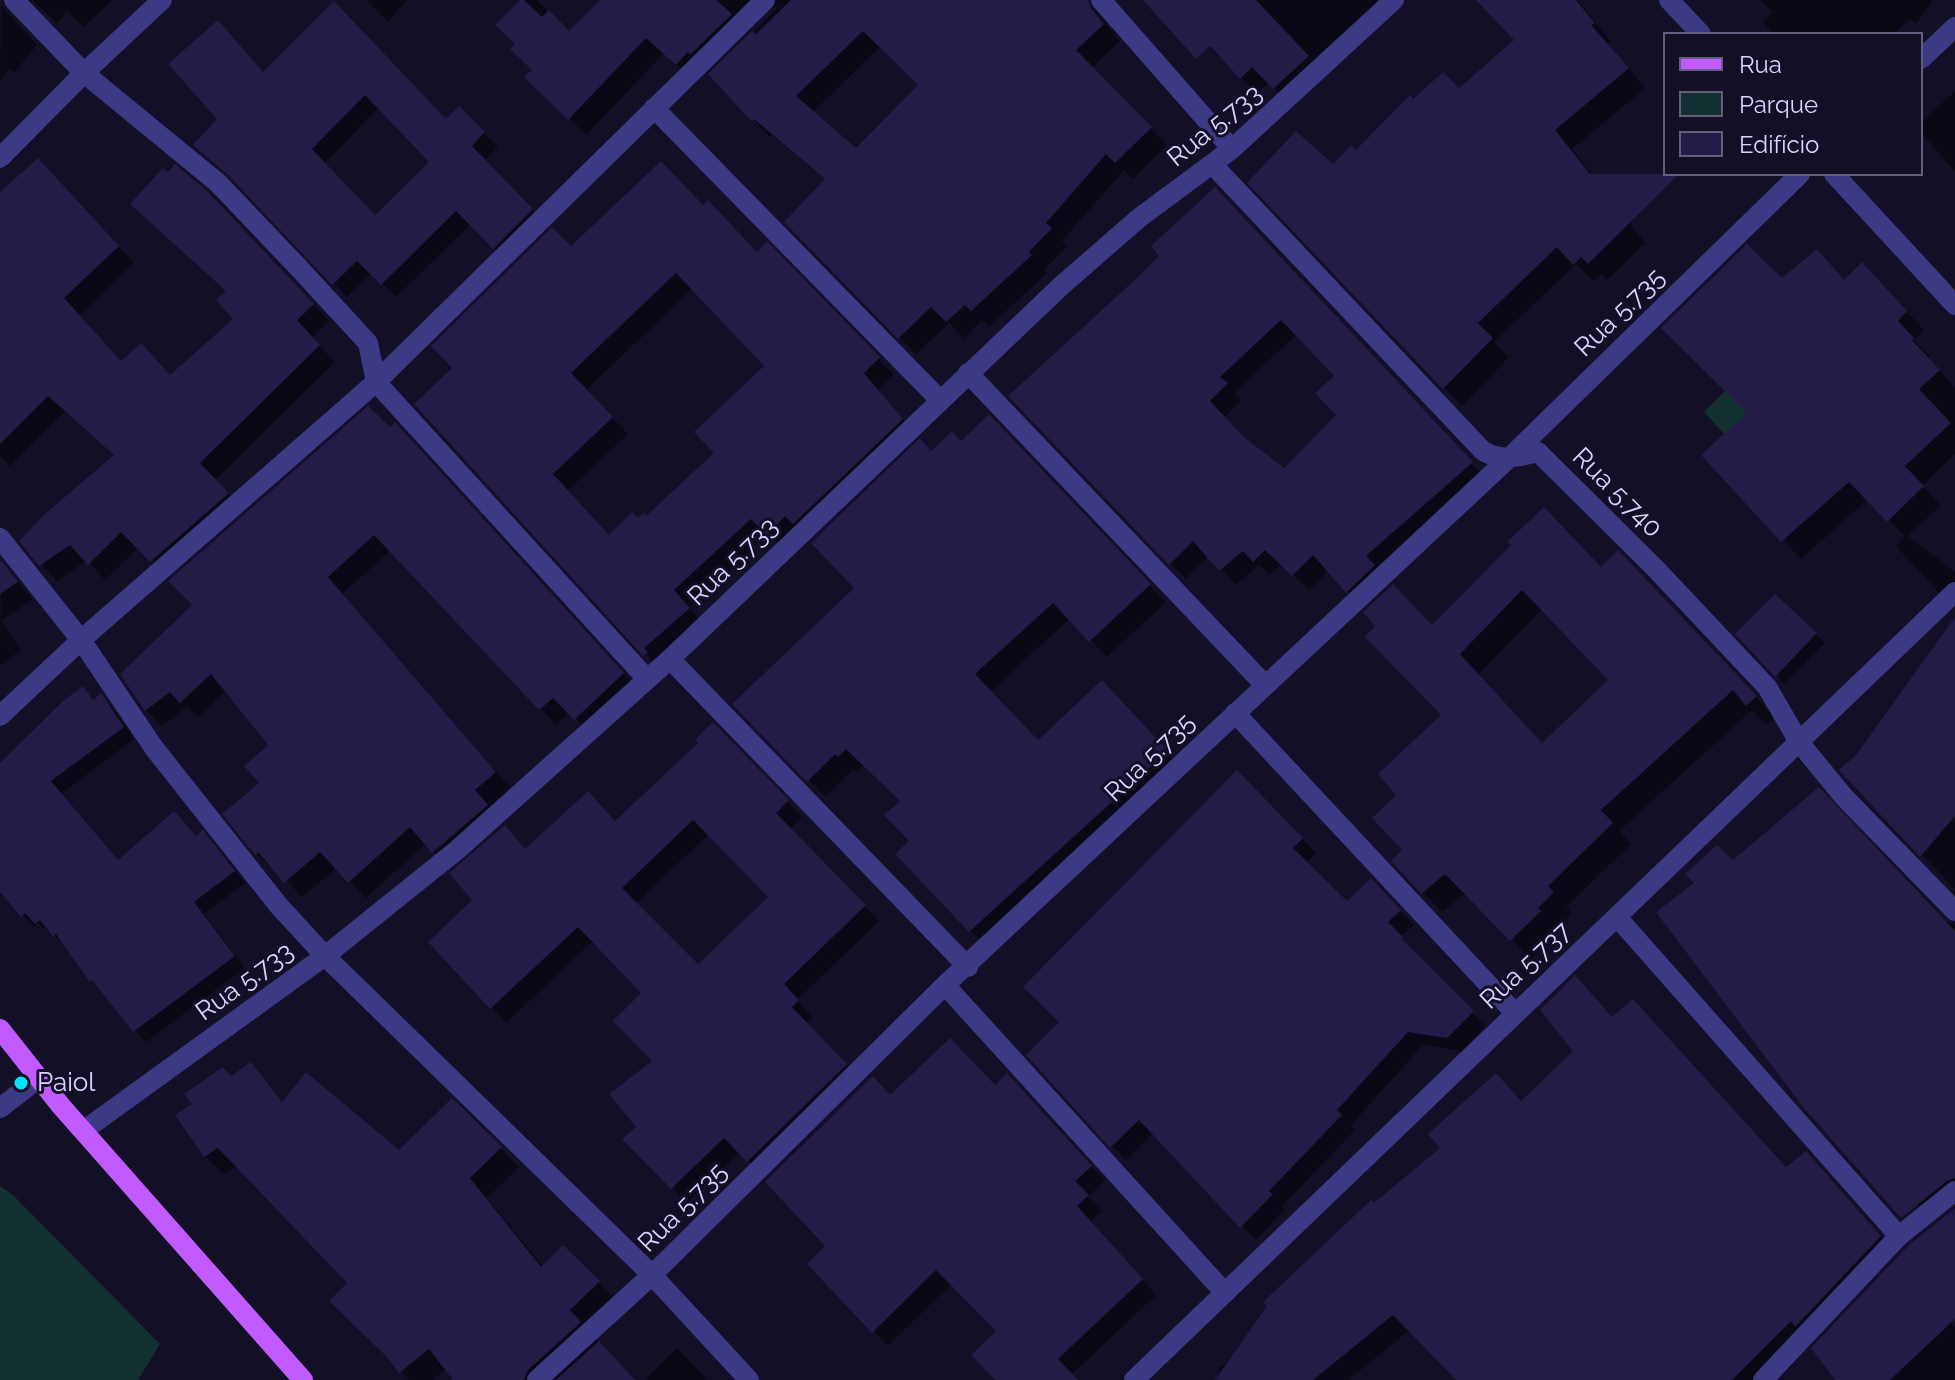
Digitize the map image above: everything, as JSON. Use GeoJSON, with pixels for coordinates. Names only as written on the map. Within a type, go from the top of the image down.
{"type":"FeatureCollection","features":[{"type":"Feature","properties":{"kind":"main road"},"geometry":{"type":"LineString","coordinates":[[0,1029],[61,1106],[303,1380]]}},
{"type":"Feature","properties":{"kind":"street"},"geometry":{"type":"LineString","coordinates":[[14,0],[84,73],[218,183],[298,267],[368,343],[376,382],[647,679]]}},
{"type":"Feature","properties":{"kind":"street"},"geometry":{"type":"LineString","coordinates":[[0,158],[162,0]]}},
{"type":"Feature","properties":{"kind":"street"},"geometry":{"type":"LineString","coordinates":[[0,716],[81,640],[376,382],[765,0]]}},
{"type":"Feature","properties":{"kind":"street"},"geometry":{"type":"LineString","coordinates":[[1101,0],[1232,149]]}},
{"type":"Feature","properties":{"kind":"street","name":"Rua 5.733"},"geometry":{"type":"LineString","coordinates":[[83,1131],[325,956],[457,850],[670,659],[1061,286],[1139,218],[1232,149],[1394,0]]}},
{"type":"Feature","properties":{"kind":"street"},"geometry":{"type":"LineString","coordinates":[[1669,0],[1699,32]]}},
{"type":"Feature","properties":{"kind":"street"},"geometry":{"type":"LineString","coordinates":[[1923,57],[1955,27]]}},
{"type":"Feature","properties":{"kind":"street"},"geometry":{"type":"LineString","coordinates":[[654,108],[940,400]]}},
{"type":"Feature","properties":{"kind":"street","name":"Rua 5.740"},"geometry":{"type":"LineString","coordinates":[[1212,164],[1483,451],[1495,458],[1538,452],[1655,568],[1767,687],[1799,742],[1844,797],[1955,911]]}},
{"type":"Feature","properties":{"kind":"street","name":"Rua 5.735"},"geometry":{"type":"LineString","coordinates":[[537,1380],[652,1275],[945,985],[968,967],[1509,458],[1798,176]]}},
{"type":"Feature","properties":{"kind":"street"},"geometry":{"type":"LineString","coordinates":[[1836,176],[1955,305]]}},
{"type":"Feature","properties":{"kind":"street"},"geometry":{"type":"LineString","coordinates":[[968,373],[1265,685]]}},
{"type":"Feature","properties":{"kind":"street"},"geometry":{"type":"LineString","coordinates":[[0,538],[81,640],[154,748],[279,906],[325,956],[652,1275],[749,1380]]}},
{"type":"Feature","properties":{"kind":"street","name":"Rua 5.737"},"geometry":{"type":"LineString","coordinates":[[1134,1380],[1955,592]]}},
{"type":"Feature","properties":{"kind":"street"},"geometry":{"type":"LineString","coordinates":[[670,659],[968,967]]}},
{"type":"Feature","properties":{"kind":"street"},"geometry":{"type":"LineString","coordinates":[[1235,713],[1515,1013]]}},
{"type":"Feature","properties":{"kind":"street"},"geometry":{"type":"LineString","coordinates":[[1617,917],[1899,1236]]}},
{"type":"Feature","properties":{"kind":"street"},"geometry":{"type":"LineString","coordinates":[[945,985],[1225,1293]]}},
{"type":"Feature","properties":{"kind":"street"},"geometry":{"type":"LineString","coordinates":[[0,1108],[39,1078]]}},
{"type":"Feature","properties":{"kind":"street"},"geometry":{"type":"LineString","coordinates":[[1763,1380],[1899,1236],[1955,1191]]}},
{"type":"Feature","properties":{"kind":"green space"},"geometry":{"type":"Polygon","coordinates":[[[1744,372],[1765,479],[1704,412],[1744,372]]]}},
{"type":"Feature","properties":{"kind":"green space"},"geometry":{"type":"Polygon","coordinates":[[[0,1186],[12,1194],[160,1344],[138,1380],[0,1380],[0,1186]]]}},
{"type":"Feature","properties":{"kind":"building"},"geometry":{"type":"Polygon","coordinates":[[[520,0],[524,0],[542,17],[549,10],[569,31],[600,0],[716,0],[732,14],[676,65],[646,38],[568,120],[524,77],[532,70],[510,49],[515,44],[495,25],[520,0]]]}},
{"type":"Feature","properties":{"kind":"building"},"geometry":{"type":"Polygon","coordinates":[[[791,0],[1088,0],[1104,24],[1076,50],[1152,127],[1115,163],[1106,154],[1046,223],[1052,228],[1029,252],[1032,255],[971,311],[965,305],[946,322],[931,307],[898,339],[784,222],[825,179],[754,119],[752,122],[708,74],[752,31],[756,34],[791,0]],[[863,31],[796,96],[856,148],[918,85],[863,31]]]}},
{"type":"Feature","properties":{"kind":"building"},"geometry":{"type":"Polygon","coordinates":[[[1143,0],[1256,0],[1309,56],[1273,89],[1252,67],[1240,79],[1210,46],[1196,59],[1143,0]]]}},
{"type":"Feature","properties":{"kind":"building"},"geometry":{"type":"Polygon","coordinates":[[[1476,0],[1576,0],[1595,23],[1591,25],[1629,68],[1555,130],[1590,174],[1677,176],[1588,264],[1581,257],[1573,265],[1557,247],[1478,323],[1493,338],[1443,389],[1247,183],[1296,131],[1333,164],[1351,145],[1356,150],[1410,95],[1413,99],[1443,72],[1459,88],[1514,40],[1476,0]]]}},
{"type":"Feature","properties":{"kind":"building"},"geometry":{"type":"Polygon","coordinates":[[[334,1],[446,119],[459,106],[485,132],[472,146],[533,209],[493,249],[456,211],[381,285],[357,261],[332,285],[227,174],[193,145],[217,119],[168,64],[218,20],[263,72],[334,1]],[[365,95],[312,149],[375,215],[429,162],[365,95]]]}},
{"type":"Feature","properties":{"kind":"building"},"geometry":{"type":"Polygon","coordinates":[[[38,158],[119,246],[64,298],[121,361],[141,343],[170,375],[233,319],[216,300],[226,291],[130,204],[163,168],[168,172],[175,164],[209,193],[314,304],[297,320],[320,345],[200,463],[229,493],[150,562],[121,532],[88,565],[70,545],[39,566],[19,541],[45,514],[114,455],[48,396],[0,444],[0,192],[38,158]]]}},
{"type":"Feature","properties":{"kind":"building"},"geometry":{"type":"Polygon","coordinates":[[[661,161],[703,205],[708,200],[757,252],[767,241],[880,357],[864,373],[903,419],[793,524],[785,516],[767,536],[751,519],[674,590],[690,608],[644,648],[648,652],[643,656],[414,404],[452,368],[431,346],[552,227],[571,246],[661,161]],[[676,273],[571,373],[613,417],[553,474],[609,535],[632,512],[638,518],[644,513],[647,515],[714,453],[694,432],[764,366],[676,273]]]}},
{"type":"Feature","properties":{"kind":"building"},"geometry":{"type":"Polygon","coordinates":[[[1215,187],[1473,462],[1366,556],[1375,565],[1346,593],[1313,555],[1292,576],[1265,550],[1253,562],[1243,551],[1219,571],[1193,541],[1169,565],[1008,396],[1159,256],[1151,246],[1215,187]],[[1281,320],[1220,377],[1228,383],[1210,401],[1244,437],[1284,468],[1336,415],[1315,393],[1334,376],[1281,320]]]}},
{"type":"Feature","properties":{"kind":"building"},"geometry":{"type":"Polygon","coordinates":[[[1747,244],[1782,278],[1817,249],[1844,280],[1862,262],[1907,311],[1898,321],[1940,370],[1919,389],[1951,423],[1905,466],[1924,486],[1887,522],[1849,482],[1781,542],[1701,455],[1747,413],[1661,328],[1747,244]]]}},
{"type":"Feature","properties":{"kind":"building"},"geometry":{"type":"Polygon","coordinates":[[[368,406],[390,427],[395,422],[624,673],[574,720],[553,698],[539,710],[374,535],[328,577],[496,772],[475,790],[488,805],[432,853],[410,827],[348,883],[320,852],[284,883],[259,853],[255,855],[222,814],[259,783],[244,766],[268,745],[211,674],[180,703],[170,692],[145,711],[120,674],[192,605],[168,581],[368,406]]]}},
{"type":"Feature","properties":{"kind":"building"},"geometry":{"type":"Polygon","coordinates":[[[989,414],[1151,584],[1089,642],[1053,603],[975,674],[1038,740],[1102,680],[1168,751],[969,932],[895,854],[909,841],[884,815],[900,801],[846,749],[838,757],[835,754],[807,782],[732,704],[854,588],[811,543],[920,438],[931,451],[952,431],[961,441],[989,414]]]}},
{"type":"Feature","properties":{"kind":"building"},"geometry":{"type":"Polygon","coordinates":[[[1544,507],[1601,567],[1618,550],[1757,696],[1746,706],[1733,690],[1601,810],[1613,823],[1548,886],[1554,892],[1538,908],[1541,911],[1510,941],[1445,874],[1421,894],[1391,861],[1402,850],[1372,818],[1396,795],[1378,774],[1441,715],[1365,637],[1375,626],[1363,612],[1393,584],[1432,625],[1511,545],[1507,542],[1544,507]],[[1522,590],[1460,654],[1542,743],[1608,680],[1522,590]]]}},
{"type":"Feature","properties":{"kind":"building"},"geometry":{"type":"Polygon","coordinates":[[[0,562],[18,582],[0,594],[0,562]]]}},
{"type":"Feature","properties":{"kind":"building"},"geometry":{"type":"Polygon","coordinates":[[[1775,594],[1817,633],[1775,677],[1735,634],[1775,594]]]}},
{"type":"Feature","properties":{"kind":"building"},"geometry":{"type":"Polygon","coordinates":[[[1955,617],[1955,816],[1920,857],[1839,770],[1857,754],[1955,617]]]}},
{"type":"Feature","properties":{"kind":"building"},"geometry":{"type":"Polygon","coordinates":[[[83,686],[93,700],[101,693],[124,727],[51,781],[118,860],[174,811],[196,836],[203,830],[235,871],[194,902],[235,956],[133,1032],[92,980],[90,982],[56,934],[53,937],[40,920],[35,924],[25,913],[21,917],[0,892],[0,763],[63,701],[83,686]]]}},
{"type":"Feature","properties":{"kind":"building"},"geometry":{"type":"Polygon","coordinates":[[[713,722],[789,800],[776,813],[866,905],[784,984],[799,1000],[792,1007],[847,1064],[747,1162],[724,1138],[671,1189],[622,1139],[636,1127],[609,1094],[652,1061],[613,1021],[641,993],[578,927],[490,1009],[428,942],[472,900],[449,873],[505,825],[525,849],[588,791],[615,821],[698,743],[695,739],[713,722]],[[693,820],[622,888],[698,964],[768,897],[693,820]]]}},
{"type":"Feature","properties":{"kind":"building"},"geometry":{"type":"Polygon","coordinates":[[[1237,770],[1303,838],[1293,848],[1347,901],[1371,878],[1401,910],[1388,922],[1474,1011],[1447,1038],[1408,1032],[1337,1110],[1342,1115],[1269,1191],[1273,1194],[1240,1228],[1139,1120],[1110,1148],[1026,1055],[1059,1022],[1023,987],[1237,770]]]}},
{"type":"Feature","properties":{"kind":"building"},"geometry":{"type":"Polygon","coordinates":[[[1819,787],[1955,931],[1955,1178],[1901,1218],[1803,1107],[1656,912],[1694,883],[1685,874],[1717,845],[1733,860],[1819,787]]]}},
{"type":"Feature","properties":{"kind":"building"},"geometry":{"type":"Polygon","coordinates":[[[1575,975],[1612,1017],[1633,999],[1786,1167],[1806,1151],[1881,1236],[1795,1327],[1791,1321],[1732,1380],[1456,1380],[1393,1315],[1313,1380],[1215,1380],[1267,1306],[1263,1302],[1371,1200],[1374,1203],[1440,1148],[1428,1134],[1496,1073],[1521,1101],[1573,1051],[1540,1010],[1575,975]]]}},
{"type":"Feature","properties":{"kind":"building"},"geometry":{"type":"Polygon","coordinates":[[[950,1038],[995,1085],[1007,1073],[1092,1166],[1075,1181],[1089,1195],[1077,1206],[1143,1279],[1058,1359],[1078,1380],[995,1380],[971,1355],[996,1331],[936,1270],[872,1333],[807,1264],[825,1246],[765,1182],[873,1076],[890,1095],[950,1038]]]}},
{"type":"Feature","properties":{"kind":"building"},"geometry":{"type":"Polygon","coordinates":[[[251,1062],[282,1102],[306,1072],[399,1150],[452,1098],[502,1147],[470,1178],[541,1267],[563,1245],[600,1281],[570,1310],[581,1322],[528,1370],[524,1380],[453,1380],[429,1349],[399,1373],[386,1356],[329,1301],[347,1283],[218,1148],[204,1157],[175,1115],[192,1104],[184,1094],[223,1067],[231,1076],[251,1062]]]}},
{"type":"Feature","properties":{"kind":"building"},"geometry":{"type":"Polygon","coordinates":[[[1955,1208],[1955,1319],[1890,1380],[1835,1380],[1811,1348],[1908,1246],[1955,1208]]]}},
{"type":"Feature","properties":{"kind":"building"},"geometry":{"type":"Polygon","coordinates":[[[599,1341],[635,1380],[556,1380],[599,1341]]]}},
{"type":"Feature","properties":{"kind":"place","name":"Paiol"},"geometry":{"type":"Point","coordinates":[21,1083]}}]}
